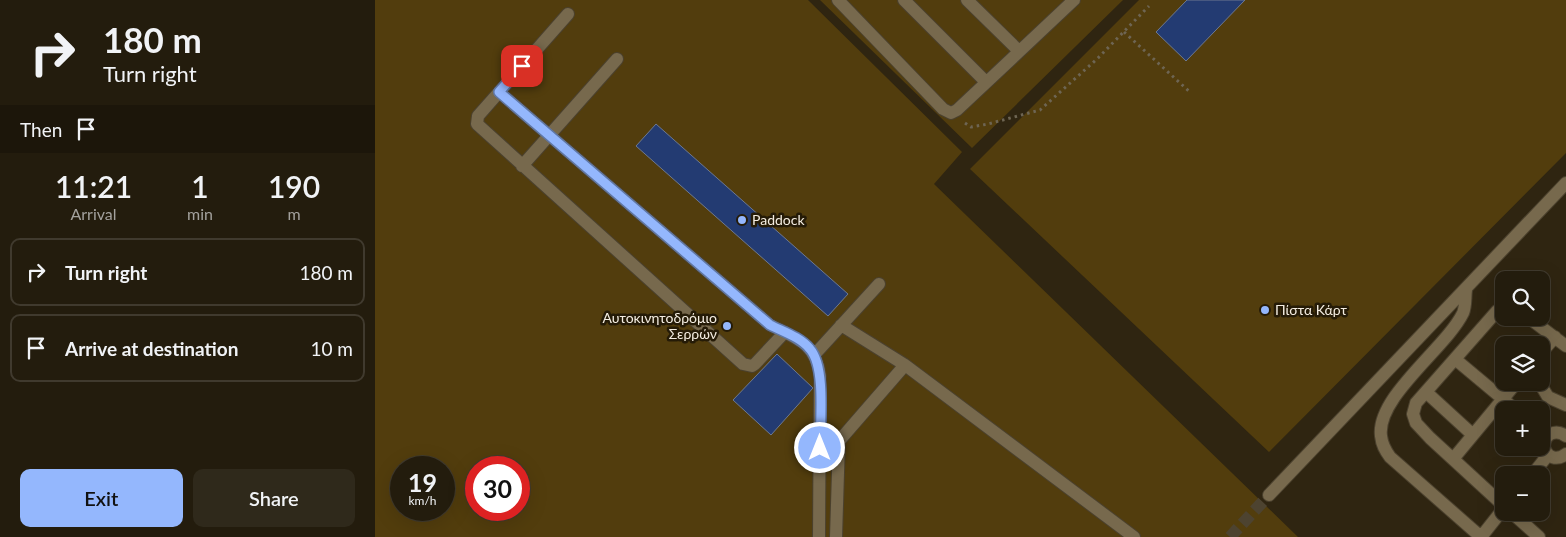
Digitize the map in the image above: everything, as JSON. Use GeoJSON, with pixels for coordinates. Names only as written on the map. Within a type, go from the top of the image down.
{"type":"FeatureCollection","features":[{"type":"Feature","properties":{"kind":"street"},"geometry":{"type":"LineString","coordinates":[[838,0],[943,109],[951,113],[957,110],[1074,0]]}},
{"type":"Feature","properties":{"kind":"street"},"geometry":{"type":"LineString","coordinates":[[905,0],[986,82]]}},
{"type":"Feature","properties":{"kind":"street"},"geometry":{"type":"LineString","coordinates":[[967,0],[1019,51]]}},
{"type":"Feature","properties":{"kind":"street"},"geometry":{"type":"LineString","coordinates":[[568,14],[478,116],[477,124],[743,364],[752,366],[755,364],[785,332]]}},
{"type":"Feature","properties":{"kind":"street"},"geometry":{"type":"LineString","coordinates":[[522,166],[617,59]]}},
{"type":"Feature","properties":{"kind":"street"},"geometry":{"type":"LineString","coordinates":[[499,92],[770,325],[799,339],[815,354],[820,376],[819,537]]}},
{"type":"Feature","properties":{"kind":"street"},"geometry":{"type":"LineString","coordinates":[[1269,495],[1566,183]]}},
{"type":"Feature","properties":{"kind":"street"},"geometry":{"type":"LineString","coordinates":[[815,354],[879,284]]}},
{"type":"Feature","properties":{"kind":"street"},"geometry":{"type":"LineString","coordinates":[[1466,290],[1464,311],[1452,329],[1407,381],[1392,402],[1384,417],[1380,434],[1383,446],[1390,457],[1481,537],[1495,519]]}},
{"type":"Feature","properties":{"kind":"street"},"geometry":{"type":"LineString","coordinates":[[1495,313],[1416,404],[1413,414],[1416,422],[1495,499]]}},
{"type":"Feature","properties":{"kind":"street"},"geometry":{"type":"LineString","coordinates":[[841,325],[905,365],[1134,537]]}},
{"type":"Feature","properties":{"kind":"street"},"geometry":{"type":"LineString","coordinates":[[1540,326],[1566,346]]}},
{"type":"Feature","properties":{"kind":"street"},"geometry":{"type":"LineString","coordinates":[[1550,343],[1555,337]]}},
{"type":"Feature","properties":{"kind":"street"},"geometry":{"type":"LineString","coordinates":[[1455,358],[1503,399]]}},
{"type":"Feature","properties":{"kind":"street"},"geometry":{"type":"LineString","coordinates":[[836,537],[839,441],[905,365]]}},
{"type":"Feature","properties":{"kind":"street"},"geometry":{"type":"LineString","coordinates":[[1453,459],[1510,391]]}},
{"type":"Feature","properties":{"kind":"street"},"geometry":{"type":"LineString","coordinates":[[1544,391],[1548,397],[1566,405]]}},
{"type":"Feature","properties":{"kind":"street"},"geometry":{"type":"LineString","coordinates":[[1426,392],[1473,435]]}},
{"type":"Feature","properties":{"kind":"street"},"geometry":{"type":"LineString","coordinates":[[1550,434],[1558,432],[1565,435]]}},
{"type":"Feature","properties":{"kind":"street"},"geometry":{"type":"LineString","coordinates":[[1550,456],[1555,458],[1566,454]]}},
{"type":"Feature","properties":{"kind":"street"},"geometry":{"type":"LineString","coordinates":[[1539,466],[1547,456]]}},
{"type":"Feature","properties":{"kind":"street"},"geometry":{"type":"LineString","coordinates":[[1521,521],[1539,537]]}},
{"type":"Feature","properties":{"kind":"path"},"geometry":{"type":"LineString","coordinates":[[957,110],[964,122],[971,127],[1040,110],[1097,59],[1149,6]]}},
{"type":"Feature","properties":{"kind":"path"},"geometry":{"type":"LineString","coordinates":[[1124,32],[1191,93]]}},
{"type":"Feature","properties":{"kind":"shaded area","name":"Αυτοκινητοδρόμιο Σερρών"},"geometry":{"type":"Polygon","coordinates":[[[375,0],[808,0],[962,152],[934,184],[1298,537],[375,537],[375,0]]]}},
{"type":"Feature","properties":{"kind":"shaded area"},"geometry":{"type":"Polygon","coordinates":[[[820,0],[1123,0],[972,148],[820,0]]]}},
{"type":"Feature","properties":{"kind":"shaded area","name":"Πίστα Κάρτ"},"geometry":{"type":"Polygon","coordinates":[[[1139,0],[1566,0],[1566,153],[1269,452],[970,169],[1139,0]]]}},
{"type":"Feature","properties":{"kind":"building"},"geometry":{"type":"Polygon","coordinates":[[[1187,0],[1245,0],[1186,61],[1156,32],[1187,0]]]}},
{"type":"Feature","properties":{"kind":"building","name":"Paddock"},"geometry":{"type":"Polygon","coordinates":[[[656,124],[848,294],[828,316],[636,146],[656,124]]]}},
{"type":"Feature","properties":{"kind":"building"},"geometry":{"type":"Polygon","coordinates":[[[777,354],[813,388],[771,435],[733,400],[777,354]]]}},
{"type":"Feature","properties":{"kind":"tunnel"},"geometry":{"type":"LineString","coordinates":[[1230,537],[1269,495]]}},
{"type":"Feature","properties":{"kind":"place","name":"Paddock"},"geometry":{"type":"Point","coordinates":[742,220]}},
{"type":"Feature","properties":{"kind":"place","name":"Πίστα Κάρτ"},"geometry":{"type":"Point","coordinates":[1265,310]}},
{"type":"Feature","properties":{"kind":"place","name":"Αυτοκινητοδρόμιο Σερρών"},"geometry":{"type":"Point","coordinates":[727,326]}},
{"type":"Feature","properties":{"kind":"route"},"geometry":{"type":"LineString","coordinates":[[522,66],[499,92],[770,325],[799,339],[815,354],[820,376],[820,448]]}}]}
